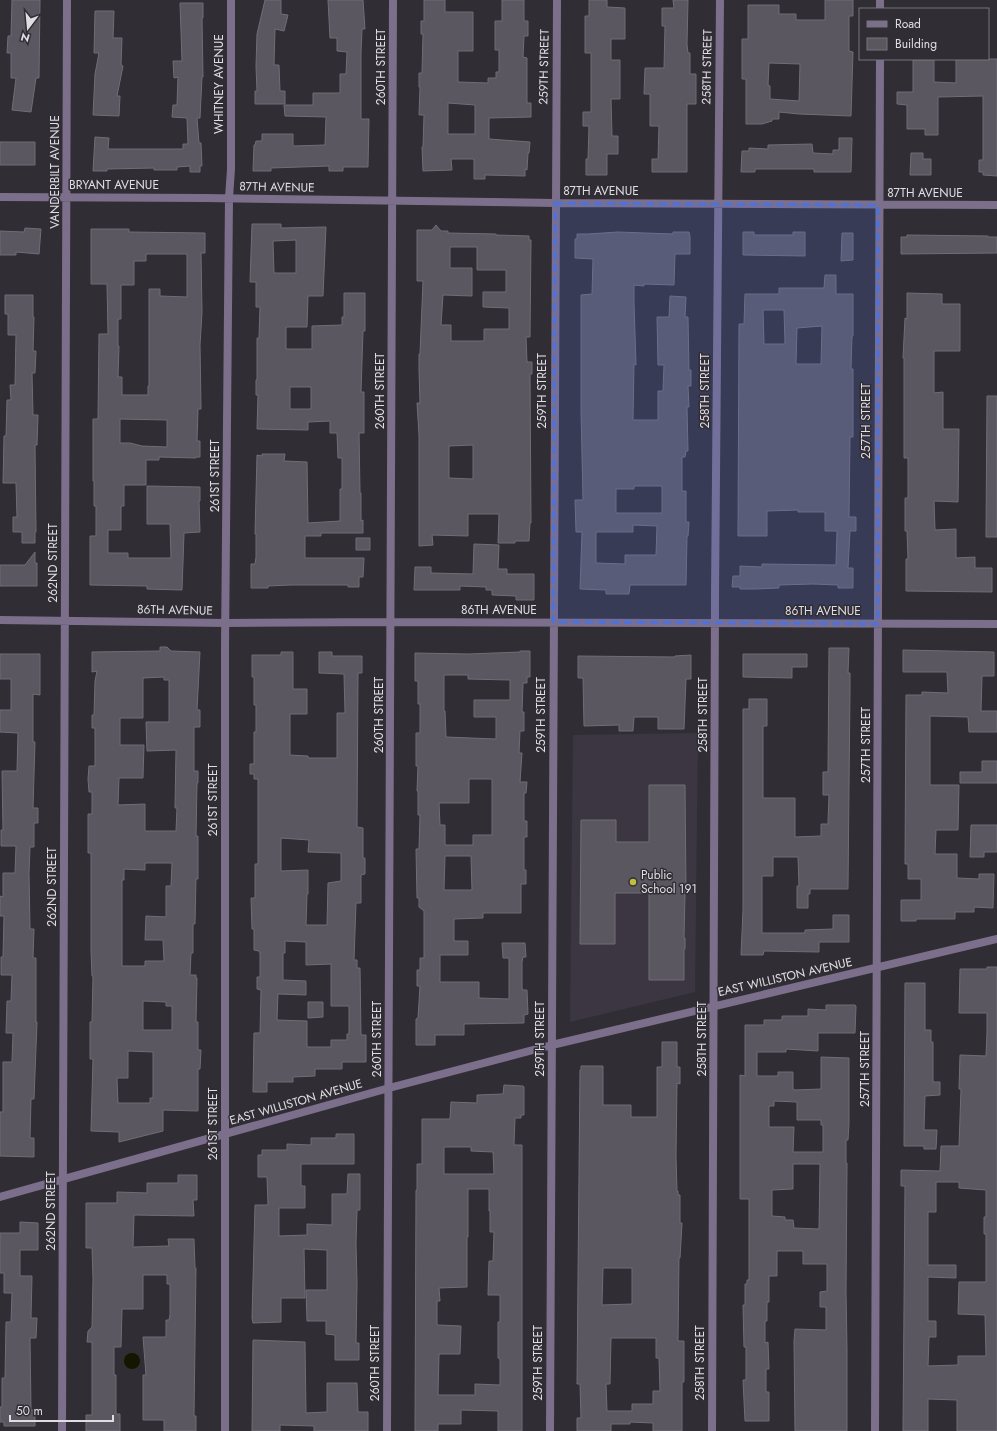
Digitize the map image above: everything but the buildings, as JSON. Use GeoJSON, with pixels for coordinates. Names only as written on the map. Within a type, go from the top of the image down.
{"type":"FeatureCollection","features":[{"type":"Feature","properties":{"kind":"street","name":"VANDERBILT AVENUE"},"geometry":{"type":"LineString","coordinates":[[66,344],[67,0]]}},
{"type":"Feature","properties":{"kind":"street","name":"WHITNEY AVENUE"},"geometry":{"type":"LineString","coordinates":[[231,0],[231,169]]}},
{"type":"Feature","properties":{"kind":"street","name":"260TH STREET"},"geometry":{"type":"LineString","coordinates":[[387,1431],[393,0]]}},
{"type":"Feature","properties":{"kind":"street","name":"259TH STREET"},"geometry":{"type":"LineString","coordinates":[[550,1431],[557,0]]}},
{"type":"Feature","properties":{"kind":"street","name":"258TH STREET"},"geometry":{"type":"LineString","coordinates":[[712,1431],[715,622],[720,0]]}},
{"type":"Feature","properties":{"kind":"street","name":"257TH STREET"},"geometry":{"type":"LineString","coordinates":[[875,1431],[878,205],[880,60]]}},
{"type":"Feature","properties":{"kind":"street","name":"261ST STREET"},"geometry":{"type":"LineString","coordinates":[[225,1431],[226,623],[229,198],[231,169]]}},
{"type":"Feature","properties":{"kind":"street","name":"BRYANT AVENUE"},"geometry":{"type":"LineString","coordinates":[[0,197],[204,198]]}},
{"type":"Feature","properties":{"kind":"street","name":"87TH AVENUE"},"geometry":{"type":"LineString","coordinates":[[204,198],[555,203],[997,205]]}},
{"type":"Feature","properties":{"kind":"street","name":"262ND STREET"},"geometry":{"type":"LineString","coordinates":[[62,1431],[66,344]]}},
{"type":"Feature","properties":{"kind":"street","name":"86TH AVENUE"},"geometry":{"type":"LineString","coordinates":[[0,620],[226,623],[715,622],[997,624]]}},
{"type":"Feature","properties":{"kind":"street","name":"EAST WILLISTON AVENUE"},"geometry":{"type":"LineString","coordinates":[[0,1197],[389,1088],[552,1045],[997,939]]}},
{"type":"Feature","properties":{"kind":"highlighted area"},"geometry":{"type":"Polygon","coordinates":[[[555,203],[878,205],[878,624],[553,622],[555,203]]]}},
{"type":"Feature","properties":{"kind":"shaded area"},"geometry":{"type":"Polygon","coordinates":[[[698,733],[695,992],[570,1022],[573,735],[698,733]]]}},
{"type":"Feature","properties":{"kind":"shaded area"},"geometry":{"type":"Polygon","coordinates":[[[132,1353],[139,1358],[140,1361],[135,1368],[132,1369],[125,1364],[124,1361],[129,1354],[132,1353]]]}},
{"type":"Feature","properties":{"kind":"place","name":"Public School 191"},"geometry":{"type":"Point","coordinates":[633,882]}}]}
